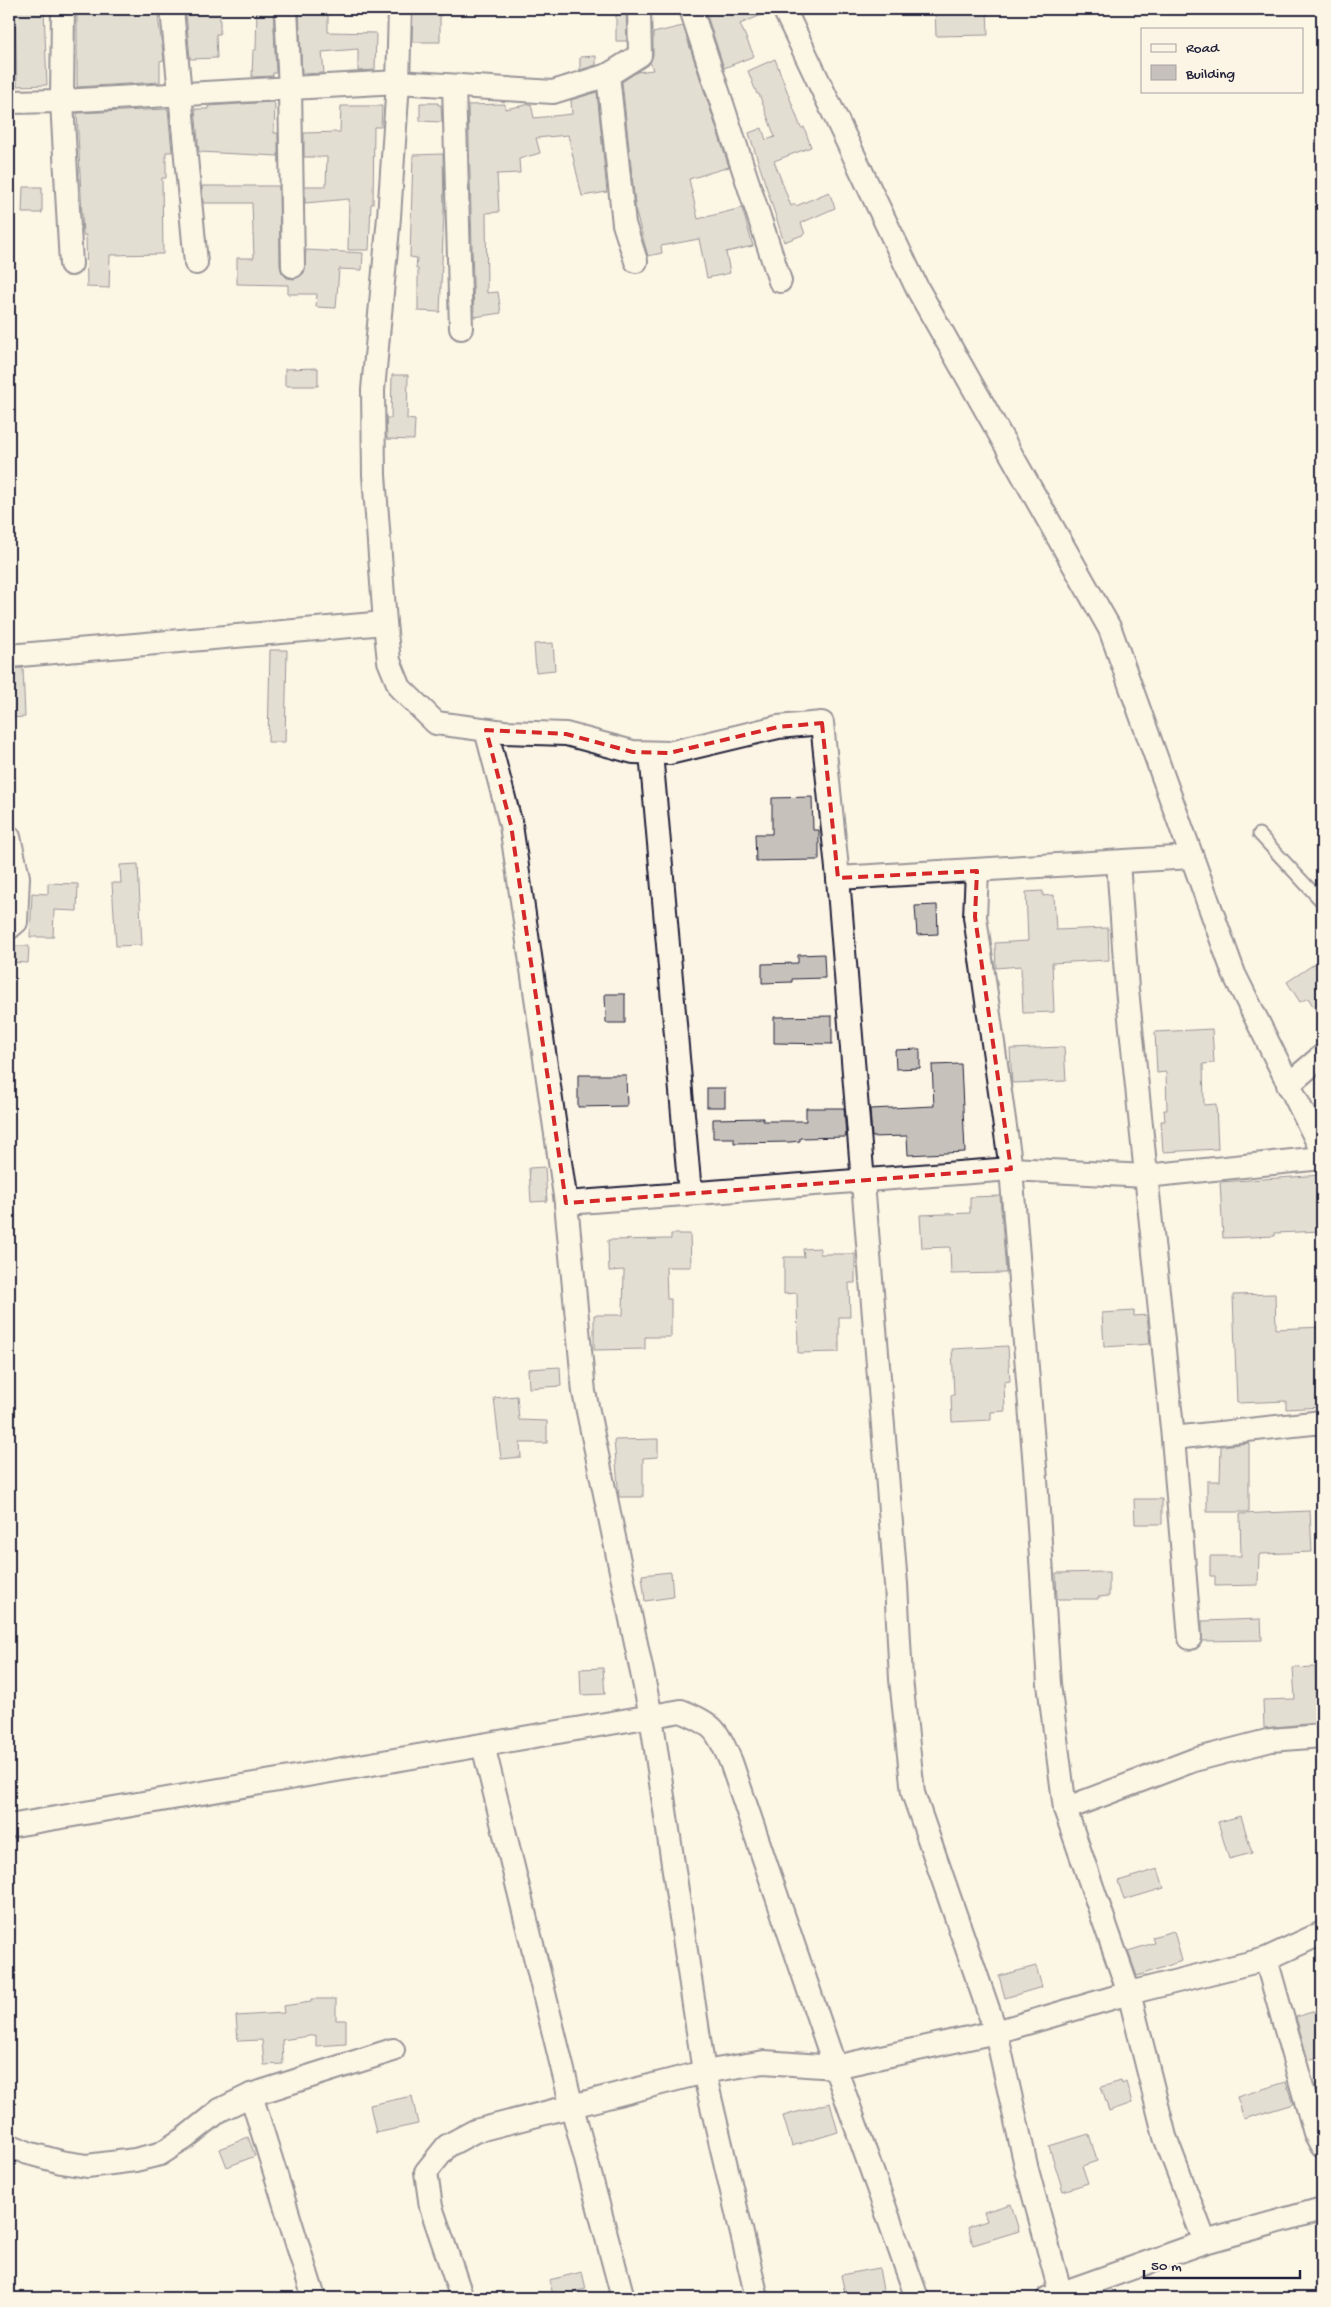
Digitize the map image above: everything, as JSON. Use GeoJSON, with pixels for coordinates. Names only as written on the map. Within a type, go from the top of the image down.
{"type":"FeatureCollection","features":[{"type":"Feature","properties":{"kind":"street"},"geometry":{"type":"LineString","coordinates":[[63,9],[62,101],[71,264]]}},
{"type":"Feature","properties":{"kind":"street"},"geometry":{"type":"LineString","coordinates":[[172,9],[196,263]]}},
{"type":"Feature","properties":{"kind":"street"},"geometry":{"type":"LineString","coordinates":[[286,9],[290,89],[293,266]]}},
{"type":"Feature","properties":{"kind":"street"},"geometry":{"type":"LineString","coordinates":[[400,9],[398,82],[389,217],[373,390],[374,475],[388,661],[400,688],[436,723],[486,730],[566,734],[633,752],[669,753],[778,727],[822,723],[838,878],[864,1179],[896,1584],[901,1679],[913,1793],[996,2032],[1054,2297],[1205,2242],[1322,2209]]}},
{"type":"Feature","properties":{"kind":"street"},"geometry":{"type":"LineString","coordinates":[[9,102],[62,101],[398,82],[553,92],[608,75],[640,55],[639,9]]}},
{"type":"Feature","properties":{"kind":"street"},"geometry":{"type":"LineString","coordinates":[[691,9],[780,281]]}},
{"type":"Feature","properties":{"kind":"street"},"geometry":{"type":"LineString","coordinates":[[784,9],[917,288],[1110,629],[1234,974],[1322,1151]]}},
{"type":"Feature","properties":{"kind":"street"},"geometry":{"type":"LineString","coordinates":[[608,75],[624,224],[636,261]]}},
{"type":"Feature","properties":{"kind":"street"},"geometry":{"type":"LineString","coordinates":[[454,86],[461,328]]}},
{"type":"Feature","properties":{"kind":"street"},"geometry":{"type":"LineString","coordinates":[[9,656],[385,623]]}},
{"type":"Feature","properties":{"kind":"street"},"geometry":{"type":"LineString","coordinates":[[486,730],[511,825],[566,1203],[584,1392],[651,1716],[704,2072],[758,2298]]}},
{"type":"Feature","properties":{"kind":"street"},"geometry":{"type":"LineString","coordinates":[[651,753],[690,1193]]}},
{"type":"Feature","properties":{"kind":"street"},"geometry":{"type":"LineString","coordinates":[[9,837],[18,877],[16,922],[9,928]]}},
{"type":"Feature","properties":{"kind":"street"},"geometry":{"type":"LineString","coordinates":[[838,878],[1192,858]]}},
{"type":"Feature","properties":{"kind":"street"},"geometry":{"type":"LineString","coordinates":[[1118,862],[1127,989],[1173,1438],[1190,1638]]}},
{"type":"Feature","properties":{"kind":"street"},"geometry":{"type":"LineString","coordinates":[[977,870],[975,917],[1011,1169],[1050,1684],[1065,1809],[1129,1993],[1165,2137],[1205,2242]]}},
{"type":"Feature","properties":{"kind":"street"},"geometry":{"type":"LineString","coordinates":[[1288,1085],[1322,1056]]}},
{"type":"Feature","properties":{"kind":"street"},"geometry":{"type":"LineString","coordinates":[[566,1203],[1011,1169],[1146,1176],[1322,1158]]}},
{"type":"Feature","properties":{"kind":"street"},"geometry":{"type":"LineString","coordinates":[[1173,1438],[1322,1422]]}},
{"type":"Feature","properties":{"kind":"street"},"geometry":{"type":"LineString","coordinates":[[9,1826],[681,1711],[704,1720],[718,1732],[731,1762],[835,2067],[917,2298]]}},
{"type":"Feature","properties":{"kind":"street"},"geometry":{"type":"LineString","coordinates":[[1065,1809],[1194,1760],[1271,1740],[1322,1736]]}},
{"type":"Feature","properties":{"kind":"street"},"geometry":{"type":"LineString","coordinates":[[483,1745],[572,2107],[623,2298]]}},
{"type":"Feature","properties":{"kind":"street"},"geometry":{"type":"LineString","coordinates":[[462,2298],[431,2208],[426,2172],[447,2146],[475,2131],[704,2072],[764,2062],[835,2067],[996,2032],[1129,1993],[1266,1959],[1322,1933]]}},
{"type":"Feature","properties":{"kind":"street"},"geometry":{"type":"LineString","coordinates":[[1266,1959],[1315,2133],[1322,2146]]}},
{"type":"Feature","properties":{"kind":"street"},"geometry":{"type":"LineString","coordinates":[[9,2145],[52,2160],[87,2166],[135,2160],[160,2154],[185,2138],[220,2110],[251,2095],[393,2050]]}},
{"type":"Feature","properties":{"kind":"street"},"geometry":{"type":"LineString","coordinates":[[251,2095],[314,2298]]}},
{"type":"Feature","properties":{"kind":"lane"},"geometry":{"type":"LineString","coordinates":[[1259,834],[1322,902]]}},
{"type":"Feature","properties":{"kind":"highlighted area"},"geometry":{"type":"Polygon","coordinates":[[[822,723],[838,878],[977,871],[975,917],[1011,1169],[566,1203],[511,825],[486,730],[566,734],[633,752],[669,753],[778,727],[822,723]]]}},
{"type":"Feature","properties":{"kind":"building"},"geometry":{"type":"Polygon","coordinates":[[[15,9],[44,9],[47,85],[17,86],[15,9]]]}},
{"type":"Feature","properties":{"kind":"building"},"geometry":{"type":"Polygon","coordinates":[[[77,9],[157,9],[164,60],[160,61],[160,82],[77,87],[77,9]]]}},
{"type":"Feature","properties":{"kind":"building"},"geometry":{"type":"Polygon","coordinates":[[[257,9],[273,9],[276,73],[273,73],[273,76],[252,77],[253,50],[256,50],[257,9]]]}},
{"type":"Feature","properties":{"kind":"building"},"geometry":{"type":"Polygon","coordinates":[[[299,9],[328,9],[328,32],[376,33],[375,70],[358,71],[358,49],[322,52],[324,73],[302,74],[299,9]]]}},
{"type":"Feature","properties":{"kind":"building"},"geometry":{"type":"Polygon","coordinates":[[[413,9],[440,9],[440,42],[412,42],[413,9]]]}},
{"type":"Feature","properties":{"kind":"building"},"geometry":{"type":"Polygon","coordinates":[[[616,9],[626,9],[627,41],[616,41],[616,9]]]}},
{"type":"Feature","properties":{"kind":"building"},"geometry":{"type":"Polygon","coordinates":[[[705,9],[771,9],[771,11],[740,24],[754,56],[724,68],[705,9]]]}},
{"type":"Feature","properties":{"kind":"building"},"geometry":{"type":"Polygon","coordinates":[[[935,9],[987,9],[988,35],[936,36],[935,9]]]}},
{"type":"Feature","properties":{"kind":"building"},"geometry":{"type":"Polygon","coordinates":[[[220,12],[220,34],[216,34],[217,58],[190,59],[186,13],[220,12]]]}},
{"type":"Feature","properties":{"kind":"building"},"geometry":{"type":"Polygon","coordinates":[[[683,26],[729,167],[689,179],[698,219],[742,208],[753,246],[726,252],[730,273],[707,278],[699,239],[661,246],[662,253],[648,256],[636,213],[622,82],[637,72],[653,70],[650,62],[653,55],[653,33],[683,26]]]}},
{"type":"Feature","properties":{"kind":"building"},"geometry":{"type":"Polygon","coordinates":[[[596,56],[596,65],[580,70],[580,57],[596,56]]]}},
{"type":"Feature","properties":{"kind":"building"},"geometry":{"type":"Polygon","coordinates":[[[775,59],[801,128],[804,127],[811,147],[774,161],[791,206],[795,204],[796,206],[829,192],[835,208],[801,223],[805,234],[784,242],[749,133],[762,128],[766,140],[775,137],[748,71],[775,59]]]}},
{"type":"Feature","properties":{"kind":"building"},"geometry":{"type":"Polygon","coordinates":[[[597,92],[607,192],[582,196],[568,135],[536,138],[540,153],[519,159],[520,173],[497,174],[499,212],[486,213],[487,293],[498,292],[501,313],[474,317],[468,105],[505,104],[505,109],[531,104],[534,118],[572,114],[571,100],[597,92]]]}},
{"type":"Feature","properties":{"kind":"building"},"geometry":{"type":"Polygon","coordinates":[[[273,102],[275,104],[274,133],[278,133],[278,156],[199,152],[195,109],[208,109],[208,106],[273,102]]]}},
{"type":"Feature","properties":{"kind":"building"},"geometry":{"type":"Polygon","coordinates":[[[420,103],[438,103],[438,105],[441,105],[442,122],[420,121],[420,103]]]}},
{"type":"Feature","properties":{"kind":"building"},"geometry":{"type":"Polygon","coordinates":[[[341,106],[382,106],[381,127],[374,127],[373,204],[371,204],[369,250],[348,250],[349,199],[305,203],[305,186],[326,186],[327,157],[304,157],[304,133],[340,132],[341,106]]]}},
{"type":"Feature","properties":{"kind":"building"},"geometry":{"type":"Polygon","coordinates":[[[168,109],[172,152],[166,152],[166,178],[162,178],[163,254],[110,255],[109,288],[87,287],[86,235],[83,235],[77,113],[168,109]]]}},
{"type":"Feature","properties":{"kind":"building"},"geometry":{"type":"Polygon","coordinates":[[[443,154],[444,212],[440,312],[418,311],[417,258],[410,257],[413,155],[443,154]]]}},
{"type":"Feature","properties":{"kind":"building"},"geometry":{"type":"Polygon","coordinates":[[[202,186],[279,186],[280,266],[282,273],[287,278],[294,279],[304,273],[306,250],[363,253],[362,270],[339,269],[336,308],[316,307],[317,294],[288,294],[288,285],[237,284],[237,258],[254,258],[252,203],[203,203],[202,186]]]}},
{"type":"Feature","properties":{"kind":"building"},"geometry":{"type":"Polygon","coordinates":[[[23,187],[42,187],[42,213],[22,213],[23,187]]]}},
{"type":"Feature","properties":{"kind":"building"},"geometry":{"type":"Polygon","coordinates":[[[318,368],[318,386],[285,386],[285,369],[318,368]]]}},
{"type":"Feature","properties":{"kind":"building"},"geometry":{"type":"Polygon","coordinates":[[[392,375],[408,375],[407,419],[415,420],[414,440],[387,439],[386,418],[391,418],[392,375]]]}},
{"type":"Feature","properties":{"kind":"building"},"geometry":{"type":"Polygon","coordinates":[[[553,643],[555,670],[536,672],[534,644],[553,643]]]}},
{"type":"Feature","properties":{"kind":"building"},"geometry":{"type":"Polygon","coordinates":[[[270,650],[287,650],[285,742],[268,742],[270,650]]]}},
{"type":"Feature","properties":{"kind":"building"},"geometry":{"type":"Polygon","coordinates":[[[23,668],[25,717],[9,718],[9,669],[23,668]]]}},
{"type":"Feature","properties":{"kind":"building"},"geometry":{"type":"Polygon","coordinates":[[[812,797],[813,830],[819,830],[819,860],[756,861],[755,834],[772,834],[772,798],[812,797]]]}},
{"type":"Feature","properties":{"kind":"building"},"geometry":{"type":"Polygon","coordinates":[[[138,864],[142,945],[116,946],[112,883],[121,883],[120,865],[138,864]]]}},
{"type":"Feature","properties":{"kind":"building"},"geometry":{"type":"Polygon","coordinates":[[[48,883],[78,884],[77,911],[54,910],[53,937],[30,937],[32,893],[48,894],[48,883]]]}},
{"type":"Feature","properties":{"kind":"building"},"geometry":{"type":"Polygon","coordinates":[[[1043,891],[1043,896],[1054,895],[1056,930],[1108,928],[1109,960],[1052,963],[1054,1012],[1023,1013],[1021,966],[996,968],[995,943],[1028,941],[1026,892],[1043,891]]]}},
{"type":"Feature","properties":{"kind":"building"},"geometry":{"type":"Polygon","coordinates":[[[937,905],[938,934],[917,935],[915,906],[937,905]]]}},
{"type":"Feature","properties":{"kind":"building"},"geometry":{"type":"Polygon","coordinates":[[[9,946],[29,946],[28,963],[9,962],[9,946]]]}},
{"type":"Feature","properties":{"kind":"building"},"geometry":{"type":"Polygon","coordinates":[[[824,954],[825,978],[792,979],[792,982],[762,983],[762,964],[798,963],[798,955],[824,954]]]}},
{"type":"Feature","properties":{"kind":"building"},"geometry":{"type":"Polygon","coordinates":[[[1322,959],[1322,1020],[1308,998],[1300,1002],[1287,982],[1322,959]]]}},
{"type":"Feature","properties":{"kind":"building"},"geometry":{"type":"Polygon","coordinates":[[[605,994],[625,994],[625,1023],[606,1023],[605,994]]]}},
{"type":"Feature","properties":{"kind":"building"},"geometry":{"type":"Polygon","coordinates":[[[832,1016],[832,1044],[774,1043],[774,1017],[832,1016]]]}},
{"type":"Feature","properties":{"kind":"building"},"geometry":{"type":"Polygon","coordinates":[[[1212,1029],[1214,1063],[1203,1064],[1204,1105],[1216,1104],[1218,1149],[1163,1152],[1161,1121],[1165,1121],[1164,1110],[1167,1110],[1166,1072],[1157,1073],[1155,1032],[1212,1029]]]}},
{"type":"Feature","properties":{"kind":"building"},"geometry":{"type":"Polygon","coordinates":[[[1064,1047],[1066,1081],[1012,1083],[1010,1049],[1064,1047]]]}},
{"type":"Feature","properties":{"kind":"building"},"geometry":{"type":"Polygon","coordinates":[[[920,1049],[920,1068],[896,1069],[895,1050],[920,1049]]]}},
{"type":"Feature","properties":{"kind":"building"},"geometry":{"type":"Polygon","coordinates":[[[961,1064],[965,1152],[908,1155],[907,1136],[872,1137],[870,1109],[934,1106],[932,1065],[961,1064]]]}},
{"type":"Feature","properties":{"kind":"building"},"geometry":{"type":"Polygon","coordinates":[[[578,1075],[626,1075],[627,1106],[578,1107],[578,1075]]]}},
{"type":"Feature","properties":{"kind":"building"},"geometry":{"type":"Polygon","coordinates":[[[707,1088],[725,1088],[725,1107],[707,1107],[707,1088]]]}},
{"type":"Feature","properties":{"kind":"building"},"geometry":{"type":"Polygon","coordinates":[[[806,1108],[844,1108],[846,1137],[800,1138],[800,1141],[790,1142],[734,1143],[734,1138],[713,1138],[713,1119],[763,1118],[763,1121],[806,1121],[806,1108]]]}},
{"type":"Feature","properties":{"kind":"building"},"geometry":{"type":"Polygon","coordinates":[[[545,1167],[547,1201],[531,1202],[529,1168],[545,1167]]]}},
{"type":"Feature","properties":{"kind":"building"},"geometry":{"type":"Polygon","coordinates":[[[1322,1175],[1322,1231],[1275,1233],[1275,1236],[1223,1238],[1220,1182],[1322,1175]]]}},
{"type":"Feature","properties":{"kind":"building"},"geometry":{"type":"Polygon","coordinates":[[[1000,1196],[1006,1273],[951,1274],[950,1247],[922,1248],[920,1215],[970,1213],[970,1197],[1000,1196]]]}},
{"type":"Feature","properties":{"kind":"building"},"geometry":{"type":"Polygon","coordinates":[[[671,1234],[690,1234],[691,1267],[666,1267],[667,1299],[671,1299],[671,1337],[645,1337],[645,1349],[594,1350],[594,1315],[623,1315],[624,1270],[609,1271],[608,1240],[671,1239],[671,1234]]]}},
{"type":"Feature","properties":{"kind":"building"},"geometry":{"type":"Polygon","coordinates":[[[820,1248],[820,1254],[855,1254],[855,1283],[849,1283],[850,1317],[839,1317],[839,1352],[798,1353],[797,1293],[784,1294],[784,1257],[804,1257],[803,1249],[820,1248]]]}},
{"type":"Feature","properties":{"kind":"building"},"geometry":{"type":"Polygon","coordinates":[[[1275,1294],[1276,1329],[1322,1327],[1322,1407],[1286,1409],[1286,1401],[1237,1403],[1233,1295],[1275,1294]]]}},
{"type":"Feature","properties":{"kind":"building"},"geometry":{"type":"Polygon","coordinates":[[[1134,1311],[1134,1316],[1147,1315],[1150,1344],[1104,1347],[1102,1313],[1134,1311]]]}},
{"type":"Feature","properties":{"kind":"building"},"geometry":{"type":"Polygon","coordinates":[[[1008,1346],[1010,1381],[1004,1382],[1005,1411],[991,1412],[991,1420],[952,1422],[951,1395],[954,1395],[952,1349],[1008,1346]]]}},
{"type":"Feature","properties":{"kind":"building"},"geometry":{"type":"Polygon","coordinates":[[[560,1367],[561,1386],[529,1388],[528,1369],[560,1367]]]}},
{"type":"Feature","properties":{"kind":"building"},"geometry":{"type":"Polygon","coordinates":[[[517,1396],[519,1420],[547,1421],[547,1443],[520,1443],[521,1457],[501,1459],[494,1398],[517,1396]]]}},
{"type":"Feature","properties":{"kind":"building"},"geometry":{"type":"Polygon","coordinates":[[[658,1439],[658,1457],[643,1458],[643,1497],[619,1497],[614,1440],[658,1439]]]}},
{"type":"Feature","properties":{"kind":"building"},"geometry":{"type":"Polygon","coordinates":[[[1249,1443],[1249,1512],[1207,1512],[1207,1481],[1220,1481],[1221,1446],[1249,1443]]]}},
{"type":"Feature","properties":{"kind":"building"},"geometry":{"type":"Polygon","coordinates":[[[1134,1499],[1162,1499],[1162,1524],[1135,1524],[1134,1499]]]}},
{"type":"Feature","properties":{"kind":"building"},"geometry":{"type":"Polygon","coordinates":[[[1310,1511],[1312,1552],[1261,1554],[1259,1555],[1258,1585],[1215,1586],[1215,1576],[1210,1576],[1210,1556],[1241,1556],[1240,1514],[1310,1511]]]}},
{"type":"Feature","properties":{"kind":"building"},"geometry":{"type":"Polygon","coordinates":[[[671,1572],[673,1597],[645,1601],[642,1575],[671,1572]]]}},
{"type":"Feature","properties":{"kind":"building"},"geometry":{"type":"Polygon","coordinates":[[[1109,1572],[1109,1596],[1098,1597],[1098,1599],[1057,1599],[1056,1573],[1109,1572]]]}},
{"type":"Feature","properties":{"kind":"building"},"geometry":{"type":"Polygon","coordinates":[[[1261,1619],[1262,1640],[1202,1641],[1202,1621],[1261,1619]]]}},
{"type":"Feature","properties":{"kind":"building"},"geometry":{"type":"Polygon","coordinates":[[[1315,1667],[1317,1723],[1264,1728],[1263,1700],[1295,1699],[1293,1668],[1315,1667]]]}},
{"type":"Feature","properties":{"kind":"building"},"geometry":{"type":"Polygon","coordinates":[[[603,1668],[605,1694],[581,1695],[580,1669],[603,1668]]]}},
{"type":"Feature","properties":{"kind":"building"},"geometry":{"type":"Polygon","coordinates":[[[1241,1816],[1252,1853],[1229,1859],[1218,1822],[1241,1816]]]}},
{"type":"Feature","properties":{"kind":"building"},"geometry":{"type":"Polygon","coordinates":[[[1158,1869],[1164,1888],[1124,1900],[1118,1881],[1158,1869]]]}},
{"type":"Feature","properties":{"kind":"building"},"geometry":{"type":"Polygon","coordinates":[[[1174,1931],[1182,1961],[1137,1976],[1128,1951],[1154,1943],[1152,1937],[1174,1931]]]}},
{"type":"Feature","properties":{"kind":"building"},"geometry":{"type":"Polygon","coordinates":[[[1036,1966],[1042,1987],[1005,1998],[999,1976],[1036,1966]]]}},
{"type":"Feature","properties":{"kind":"building"},"geometry":{"type":"Polygon","coordinates":[[[311,1999],[336,1999],[336,2020],[346,2020],[346,2044],[316,2046],[316,2035],[282,2040],[283,2064],[264,2065],[262,2040],[238,2041],[236,2016],[284,2013],[283,2006],[311,2002],[311,1999]]]}},
{"type":"Feature","properties":{"kind":"building"},"geometry":{"type":"Polygon","coordinates":[[[1322,2009],[1322,2056],[1308,2060],[1296,2017],[1322,2009]]]}},
{"type":"Feature","properties":{"kind":"building"},"geometry":{"type":"Polygon","coordinates":[[[1121,2081],[1122,2084],[1126,2082],[1132,2103],[1109,2111],[1101,2087],[1121,2081]]]}},
{"type":"Feature","properties":{"kind":"building"},"geometry":{"type":"Polygon","coordinates":[[[1286,2082],[1293,2104],[1244,2119],[1237,2097],[1286,2082]]]}},
{"type":"Feature","properties":{"kind":"building"},"geometry":{"type":"Polygon","coordinates":[[[412,2096],[418,2124],[376,2133],[370,2105],[412,2096]]]}},
{"type":"Feature","properties":{"kind":"building"},"geometry":{"type":"Polygon","coordinates":[[[830,2103],[838,2132],[792,2146],[783,2116],[830,2103]]]}},
{"type":"Feature","properties":{"kind":"building"},"geometry":{"type":"Polygon","coordinates":[[[1089,2134],[1097,2161],[1082,2166],[1088,2183],[1063,2191],[1049,2146],[1089,2134]]]}},
{"type":"Feature","properties":{"kind":"building"},"geometry":{"type":"Polygon","coordinates":[[[248,2137],[255,2156],[227,2167],[220,2149],[248,2137]]]}},
{"type":"Feature","properties":{"kind":"building"},"geometry":{"type":"Polygon","coordinates":[[[1011,2204],[1019,2231],[973,2245],[968,2227],[987,2221],[984,2212],[1011,2204]]]}},
{"type":"Feature","properties":{"kind":"building"},"geometry":{"type":"Polygon","coordinates":[[[879,2268],[884,2296],[846,2298],[841,2275],[879,2268]]]}},
{"type":"Feature","properties":{"kind":"building"},"geometry":{"type":"Polygon","coordinates":[[[582,2272],[586,2289],[577,2291],[579,2298],[554,2298],[549,2280],[582,2272]]]}}]}
